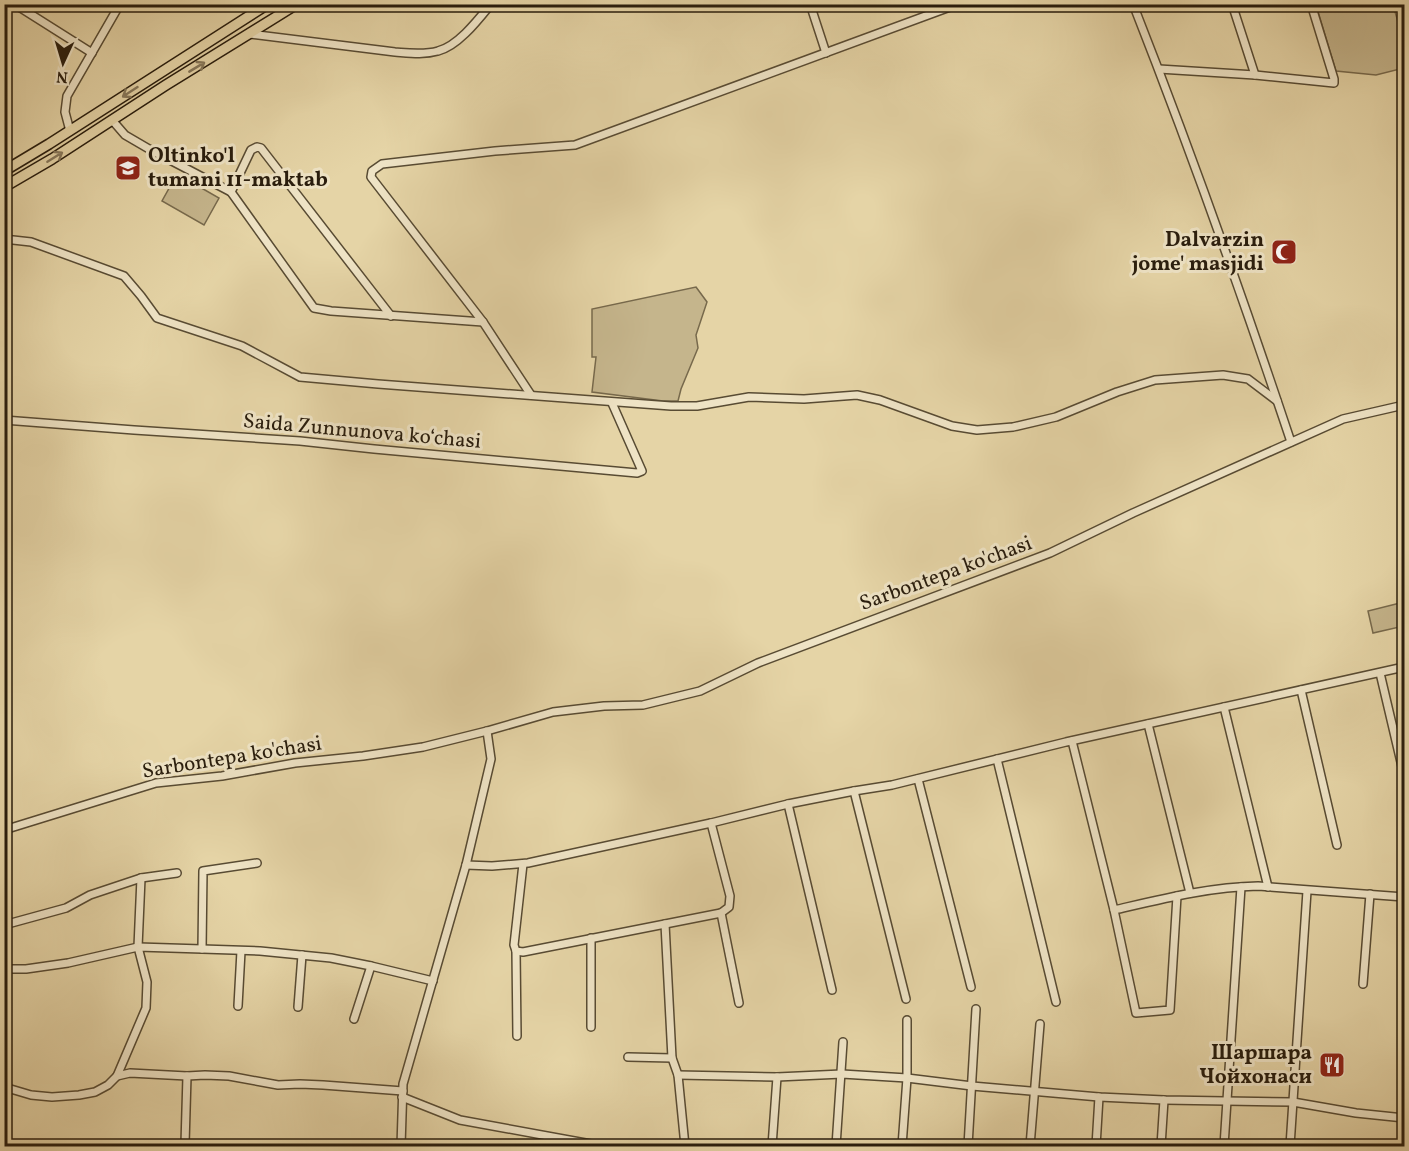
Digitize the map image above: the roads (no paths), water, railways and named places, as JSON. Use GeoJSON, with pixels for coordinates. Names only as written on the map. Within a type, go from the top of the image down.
{"type":"FeatureCollection","features":[{"type":"Feature","properties":{"kind":"main road"},"geometry":{"type":"LineString","coordinates":[[4,171],[268,4]]}},
{"type":"Feature","properties":{"kind":"main road"},"geometry":{"type":"LineString","coordinates":[[4,187],[297,4]]}},
{"type":"Feature","properties":{"kind":"main road"},"geometry":{"type":"LineString","coordinates":[[159,74],[166,85]]}},
{"type":"Feature","properties":{"kind":"street"},"geometry":{"type":"LineString","coordinates":[[70,131],[65,112],[67,96],[120,4]]}},
{"type":"Feature","properties":{"kind":"street"},"geometry":{"type":"LineString","coordinates":[[250,34],[416,54],[440,51],[458,40],[491,4]]}},
{"type":"Feature","properties":{"kind":"street"},"geometry":{"type":"LineString","coordinates":[[810,4],[826,53]]}},
{"type":"Feature","properties":{"kind":"street"},"geometry":{"type":"LineString","coordinates":[[531,395],[483,322],[370,177],[376,167],[382,164],[495,151],[574,145],[958,4]]}},
{"type":"Feature","properties":{"kind":"street"},"geometry":{"type":"LineString","coordinates":[[1133,4],[1239,288],[1291,442]]}},
{"type":"Feature","properties":{"kind":"street"},"geometry":{"type":"LineString","coordinates":[[1232,4],[1255,75]]}},
{"type":"Feature","properties":{"kind":"street"},"geometry":{"type":"LineString","coordinates":[[1159,69],[1334,83],[1311,4]]}},
{"type":"Feature","properties":{"kind":"street"},"geometry":{"type":"LineString","coordinates":[[1400,4],[1404,18]]}},
{"type":"Feature","properties":{"kind":"street"},"geometry":{"type":"LineString","coordinates":[[16,5],[92,53]]}},
{"type":"Feature","properties":{"kind":"street"},"geometry":{"type":"LineString","coordinates":[[112,120],[125,135],[231,192],[314,308],[483,322]]}},
{"type":"Feature","properties":{"kind":"street"},"geometry":{"type":"LineString","coordinates":[[231,192],[251,150],[261,148],[391,316]]}},
{"type":"Feature","properties":{"kind":"street"},"geometry":{"type":"LineString","coordinates":[[4,239],[31,242],[124,276],[157,318],[242,346],[300,377],[671,406],[697,406],[749,397],[804,399],[856,395],[880,400],[952,426],[977,430],[1013,427],[1056,417],[1117,392],[1155,380],[1223,375],[1248,379],[1277,401]]}},
{"type":"Feature","properties":{"kind":"street","name":"Saida Zunnunova koʻchasi"},"geometry":{"type":"LineString","coordinates":[[4,420],[300,441],[637,473],[642,471],[612,403]]}},
{"type":"Feature","properties":{"kind":"street","name":"Sarbontepa ko'chasi"},"geometry":{"type":"LineString","coordinates":[[6,829],[156,783],[222,776],[295,763],[423,747],[553,712],[604,706],[643,705],[700,691],[758,663],[1050,552],[1343,419],[1404,405]]}},
{"type":"Feature","properties":{"kind":"street"},"geometry":{"type":"LineString","coordinates":[[466,865],[523,864],[788,804],[892,785],[1072,741],[1404,668]]}},
{"type":"Feature","properties":{"kind":"street"},"geometry":{"type":"LineString","coordinates":[[1380,673],[1404,775]]}},
{"type":"Feature","properties":{"kind":"street"},"geometry":{"type":"LineString","coordinates":[[1301,690],[1337,845]]}},
{"type":"Feature","properties":{"kind":"street"},"geometry":{"type":"LineString","coordinates":[[1224,707],[1268,887]]}},
{"type":"Feature","properties":{"kind":"street"},"geometry":{"type":"LineString","coordinates":[[1148,724],[1190,893]]}},
{"type":"Feature","properties":{"kind":"street"},"geometry":{"type":"LineString","coordinates":[[401,1146],[403,1084],[466,865],[491,759],[487,731]]}},
{"type":"Feature","properties":{"kind":"street"},"geometry":{"type":"LineString","coordinates":[[1072,741],[1114,910],[1136,1013],[1170,1010],[1177,896]]}},
{"type":"Feature","properties":{"kind":"street"},"geometry":{"type":"LineString","coordinates":[[997,759],[1056,1002]]}},
{"type":"Feature","properties":{"kind":"street"},"geometry":{"type":"LineString","coordinates":[[918,779],[971,987]]}},
{"type":"Feature","properties":{"kind":"street"},"geometry":{"type":"LineString","coordinates":[[854,791],[906,999]]}},
{"type":"Feature","properties":{"kind":"street"},"geometry":{"type":"LineString","coordinates":[[788,804],[832,990]]}},
{"type":"Feature","properties":{"kind":"street"},"geometry":{"type":"LineString","coordinates":[[4,809],[6,829]]}},
{"type":"Feature","properties":{"kind":"street"},"geometry":{"type":"LineString","coordinates":[[516,951],[523,952],[721,913],[729,907],[730,896],[711,823]]}},
{"type":"Feature","properties":{"kind":"street"},"geometry":{"type":"LineString","coordinates":[[202,949],[203,871],[257,863]]}},
{"type":"Feature","properties":{"kind":"street"},"geometry":{"type":"LineString","coordinates":[[517,1036],[516,951],[514,945],[523,864]]}},
{"type":"Feature","properties":{"kind":"street"},"geometry":{"type":"LineString","coordinates":[[4,925],[66,908],[90,895],[141,878],[177,873]]}},
{"type":"Feature","properties":{"kind":"street"},"geometry":{"type":"LineString","coordinates":[[4,1087],[30,1095],[52,1097],[79,1095],[95,1092],[108,1085],[117,1076],[146,1008],[147,982],[138,947],[141,878]]}},
{"type":"Feature","properties":{"kind":"street"},"geometry":{"type":"LineString","coordinates":[[1224,1146],[1241,887]]}},
{"type":"Feature","properties":{"kind":"street"},"geometry":{"type":"LineString","coordinates":[[1114,910],[1190,893],[1241,887],[1404,897]]}},
{"type":"Feature","properties":{"kind":"street"},"geometry":{"type":"LineString","coordinates":[[1290,1146],[1307,891]]}},
{"type":"Feature","properties":{"kind":"street"},"geometry":{"type":"LineString","coordinates":[[1363,984],[1370,894]]}},
{"type":"Feature","properties":{"kind":"street"},"geometry":{"type":"LineString","coordinates":[[721,913],[739,1003]]}},
{"type":"Feature","properties":{"kind":"street"},"geometry":{"type":"LineString","coordinates":[[665,924],[672,1058],[678,1075],[685,1146]]}},
{"type":"Feature","properties":{"kind":"street"},"geometry":{"type":"LineString","coordinates":[[591,938],[591,1027]]}},
{"type":"Feature","properties":{"kind":"street"},"geometry":{"type":"LineString","coordinates":[[4,969],[26,969],[68,963],[138,947],[302,955],[371,966],[432,981]]}},
{"type":"Feature","properties":{"kind":"street"},"geometry":{"type":"LineString","coordinates":[[238,1006],[241,951]]}},
{"type":"Feature","properties":{"kind":"street"},"geometry":{"type":"LineString","coordinates":[[298,1007],[302,955]]}},
{"type":"Feature","properties":{"kind":"street"},"geometry":{"type":"LineString","coordinates":[[354,1019],[371,966]]}},
{"type":"Feature","properties":{"kind":"street"},"geometry":{"type":"LineString","coordinates":[[968,1146],[976,1009]]}},
{"type":"Feature","properties":{"kind":"street"},"geometry":{"type":"LineString","coordinates":[[902,1146],[908,1020]]}},
{"type":"Feature","properties":{"kind":"street"},"geometry":{"type":"LineString","coordinates":[[1030,1146],[1040,1024]]}},
{"type":"Feature","properties":{"kind":"street"},"geometry":{"type":"LineString","coordinates":[[836,1146],[843,1042]]}},
{"type":"Feature","properties":{"kind":"street"},"geometry":{"type":"LineString","coordinates":[[628,1057],[672,1058]]}},
{"type":"Feature","properties":{"kind":"street"},"geometry":{"type":"LineString","coordinates":[[117,1076],[130,1073],[229,1076],[278,1085],[312,1085],[402,1094],[460,1120],[602,1146]]}},
{"type":"Feature","properties":{"kind":"street"},"geometry":{"type":"LineString","coordinates":[[678,1075],[777,1077],[842,1074],[907,1078],[1099,1097],[1293,1102],[1356,1113],[1404,1118]]}},
{"type":"Feature","properties":{"kind":"street"},"geometry":{"type":"LineString","coordinates":[[185,1144],[188,1076]]}},
{"type":"Feature","properties":{"kind":"street"},"geometry":{"type":"LineString","coordinates":[[772,1146],[777,1077]]}},
{"type":"Feature","properties":{"kind":"street"},"geometry":{"type":"LineString","coordinates":[[1096,1146],[1099,1097]]}},
{"type":"Feature","properties":{"kind":"street"},"geometry":{"type":"LineString","coordinates":[[1161,1146],[1164,1100]]}},
{"type":"Feature","properties":{"kind":"street"},"geometry":{"type":"LineString","coordinates":[[156,1146],[185,1144],[218,1146]]}},
{"type":"Feature","properties":{"kind":"place","name":"Oltinko'l tumani 11-maktab"},"geometry":{"type":"Point","coordinates":[128,168]}},
{"type":"Feature","properties":{"kind":"place","name":"Dalvarzin jome' masjidi"},"geometry":{"type":"Point","coordinates":[1284,252]}},
{"type":"Feature","properties":{"kind":"place","name":"Шаршара Чойхонаси"},"geometry":{"type":"Point","coordinates":[1332,1065]}}]}
